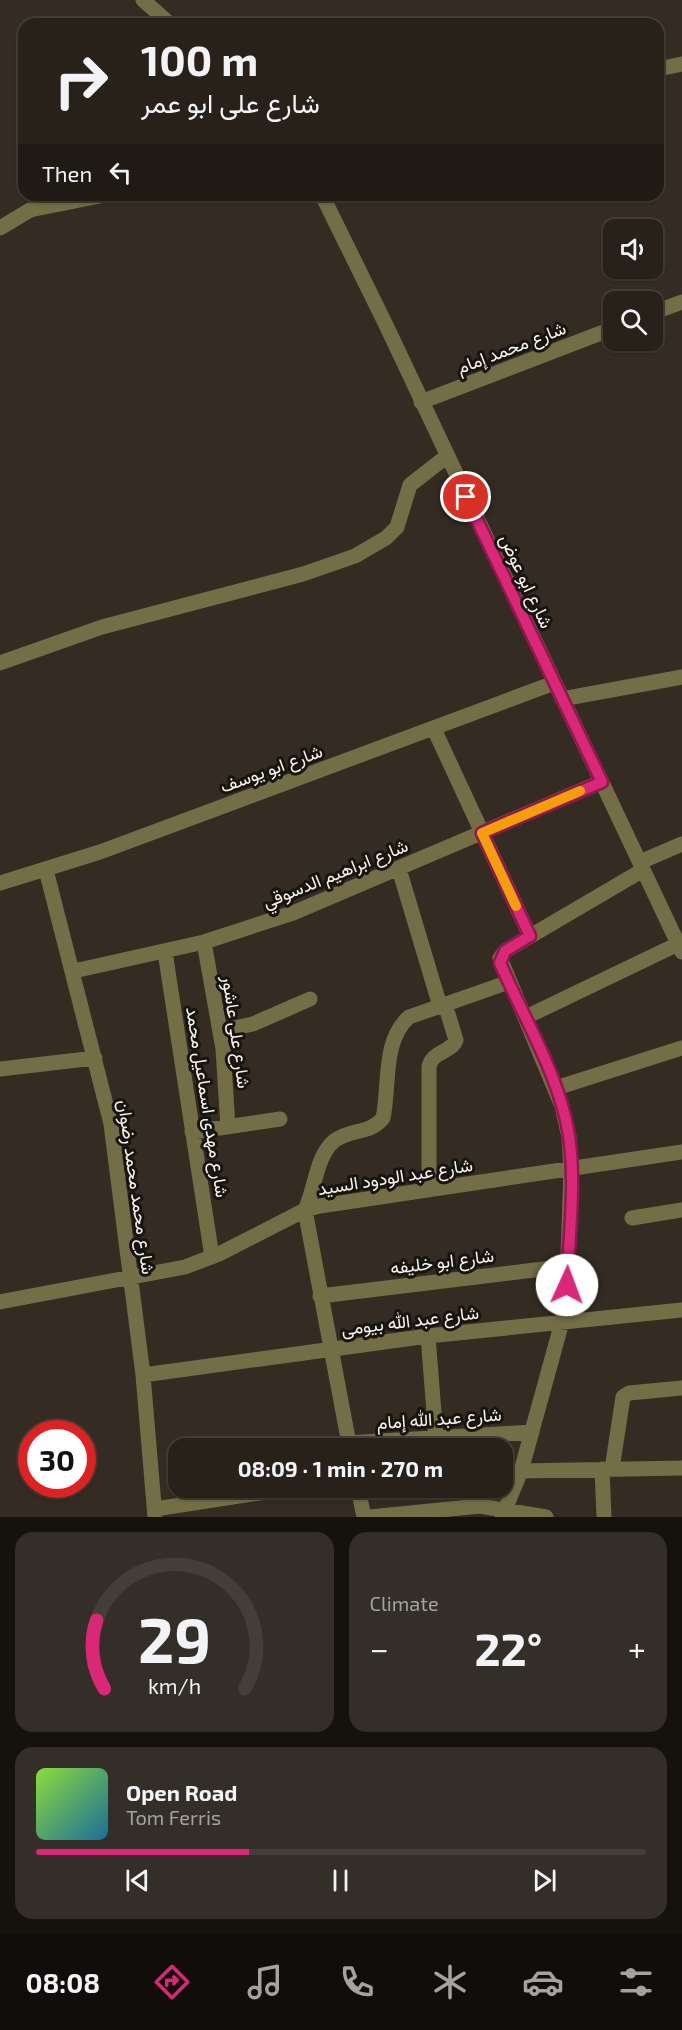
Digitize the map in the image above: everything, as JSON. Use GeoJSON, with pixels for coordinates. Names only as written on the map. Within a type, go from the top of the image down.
{"type":"FeatureCollection","features":[{"type":"Feature","properties":{"kind":"street"},"geometry":{"type":"LineString","coordinates":[[144,0],[164,18]]}},
{"type":"Feature","properties":{"kind":"street"},"geometry":{"type":"LineString","coordinates":[[664,68],[682,64]]}},
{"type":"Feature","properties":{"kind":"street"},"geometry":{"type":"LineString","coordinates":[[0,228],[30,210],[75,201]]}},
{"type":"Feature","properties":{"kind":"street","name":"شارع ابو عوض"},"geometry":{"type":"LineString","coordinates":[[325,201],[641,866],[679,941]]}},
{"type":"Feature","properties":{"kind":"street"},"geometry":{"type":"LineString","coordinates":[[663,310],[682,302]]}},
{"type":"Feature","properties":{"kind":"street","name":"شارع محمد إمام"},"geometry":{"type":"LineString","coordinates":[[422,402],[603,332]]}},
{"type":"Feature","properties":{"kind":"street"},"geometry":{"type":"LineString","coordinates":[[0,663],[102,627],[303,574],[355,556],[386,538],[397,527],[410,485],[447,456]]}},
{"type":"Feature","properties":{"kind":"street"},"geometry":{"type":"LineString","coordinates":[[562,699],[682,677]]}},
{"type":"Feature","properties":{"kind":"street","name":"شارع ابو يوسف"},"geometry":{"type":"LineString","coordinates":[[0,883],[46,870],[554,683]]}},
{"type":"Feature","properties":{"kind":"street"},"geometry":{"type":"LineString","coordinates":[[434,729],[530,936]]}},
{"type":"Feature","properties":{"kind":"street","name":"شارع ابراهيم الدسوقي"},"geometry":{"type":"LineString","coordinates":[[74,971],[204,942],[293,914],[602,782]]}},
{"type":"Feature","properties":{"kind":"street"},"geometry":{"type":"LineString","coordinates":[[503,1513],[521,1471],[562,1322],[568,1266],[571,1170],[566,1121],[526,1017],[502,967],[502,954],[641,866],[682,844]]}},
{"type":"Feature","properties":{"kind":"street"},"geometry":{"type":"LineString","coordinates":[[399,869],[442,1005],[456,1040],[453,1046],[432,1058],[429,1067],[429,1190]]}},
{"type":"Feature","properties":{"kind":"street","name":"شارع محمد محمد رضوان"},"geometry":{"type":"LineString","coordinates":[[46,870],[74,971],[111,1124],[143,1375],[155,1513]]}},
{"type":"Feature","properties":{"kind":"street"},"geometry":{"type":"LineString","coordinates":[[526,1017],[679,941]]}},
{"type":"Feature","properties":{"kind":"street","name":"شارع على عاشور"},"geometry":{"type":"LineString","coordinates":[[204,942],[220,1030],[228,1126]]}},
{"type":"Feature","properties":{"kind":"street","name":"شارع مهدى اسماعيل محمد"},"geometry":{"type":"LineString","coordinates":[[165,952],[212,1257]]}},
{"type":"Feature","properties":{"kind":"street"},"geometry":{"type":"LineString","coordinates":[[347,1438],[305,1210],[314,1193],[326,1149],[346,1134],[378,1125],[383,1118],[393,1039],[399,1026],[409,1017],[509,982]]}},
{"type":"Feature","properties":{"kind":"street"},"geometry":{"type":"LineString","coordinates":[[220,1030],[253,1024],[310,999]]}},
{"type":"Feature","properties":{"kind":"street"},"geometry":{"type":"LineString","coordinates":[[555,1088],[682,1048]]}},
{"type":"Feature","properties":{"kind":"street"},"geometry":{"type":"LineString","coordinates":[[0,1069],[95,1058]]}},
{"type":"Feature","properties":{"kind":"street"},"geometry":{"type":"LineString","coordinates":[[192,1132],[280,1119]]}},
{"type":"Feature","properties":{"kind":"street","name":"شارع عبد الودود السيد"},"geometry":{"type":"LineString","coordinates":[[0,1302],[185,1267],[212,1257],[305,1210],[682,1152]]}},
{"type":"Feature","properties":{"kind":"street"},"geometry":{"type":"LineString","coordinates":[[632,1218],[682,1210]]}},
{"type":"Feature","properties":{"kind":"street","name":"شارع ابو خليفه"},"geometry":{"type":"LineString","coordinates":[[320,1296],[568,1266]]}},
{"type":"Feature","properties":{"kind":"street","name":"شارع عبد الله بيومى"},"geometry":{"type":"LineString","coordinates":[[143,1375],[428,1336],[682,1310]]}},
{"type":"Feature","properties":{"kind":"street"},"geometry":{"type":"LineString","coordinates":[[428,1336],[436,1438]]}},
{"type":"Feature","properties":{"kind":"street"},"geometry":{"type":"LineString","coordinates":[[604,1517],[607,1469],[623,1397],[629,1393],[682,1388]]}},
{"type":"Feature","properties":{"kind":"street","name":"شارع عبد الله إمام"},"geometry":{"type":"LineString","coordinates":[[436,1438],[532,1431]]}},
{"type":"Feature","properties":{"kind":"street"},"geometry":{"type":"LineString","coordinates":[[521,1471],[682,1468]]}},
{"type":"Feature","properties":{"kind":"street"},"geometry":{"type":"LineString","coordinates":[[155,1513],[237,1498]]}},
{"type":"Feature","properties":{"kind":"street"},"geometry":{"type":"LineString","coordinates":[[360,1498],[363,1517]]}},
{"type":"Feature","properties":{"kind":"street"},"geometry":{"type":"LineString","coordinates":[[370,1517],[480,1506],[503,1513],[546,1517]]}},
{"type":"Feature","properties":{"kind":"slow traffic"},"geometry":{"type":"LineString","coordinates":[[516,906],[482,833],[580,791]]}},
{"type":"Feature","properties":{"kind":"route"},"geometry":{"type":"LineString","coordinates":[[466,497],[602,782],[482,833],[530,936],[505,951],[500,958],[500,963],[526,1017],[566,1121],[571,1170],[567,1285]]}}]}
